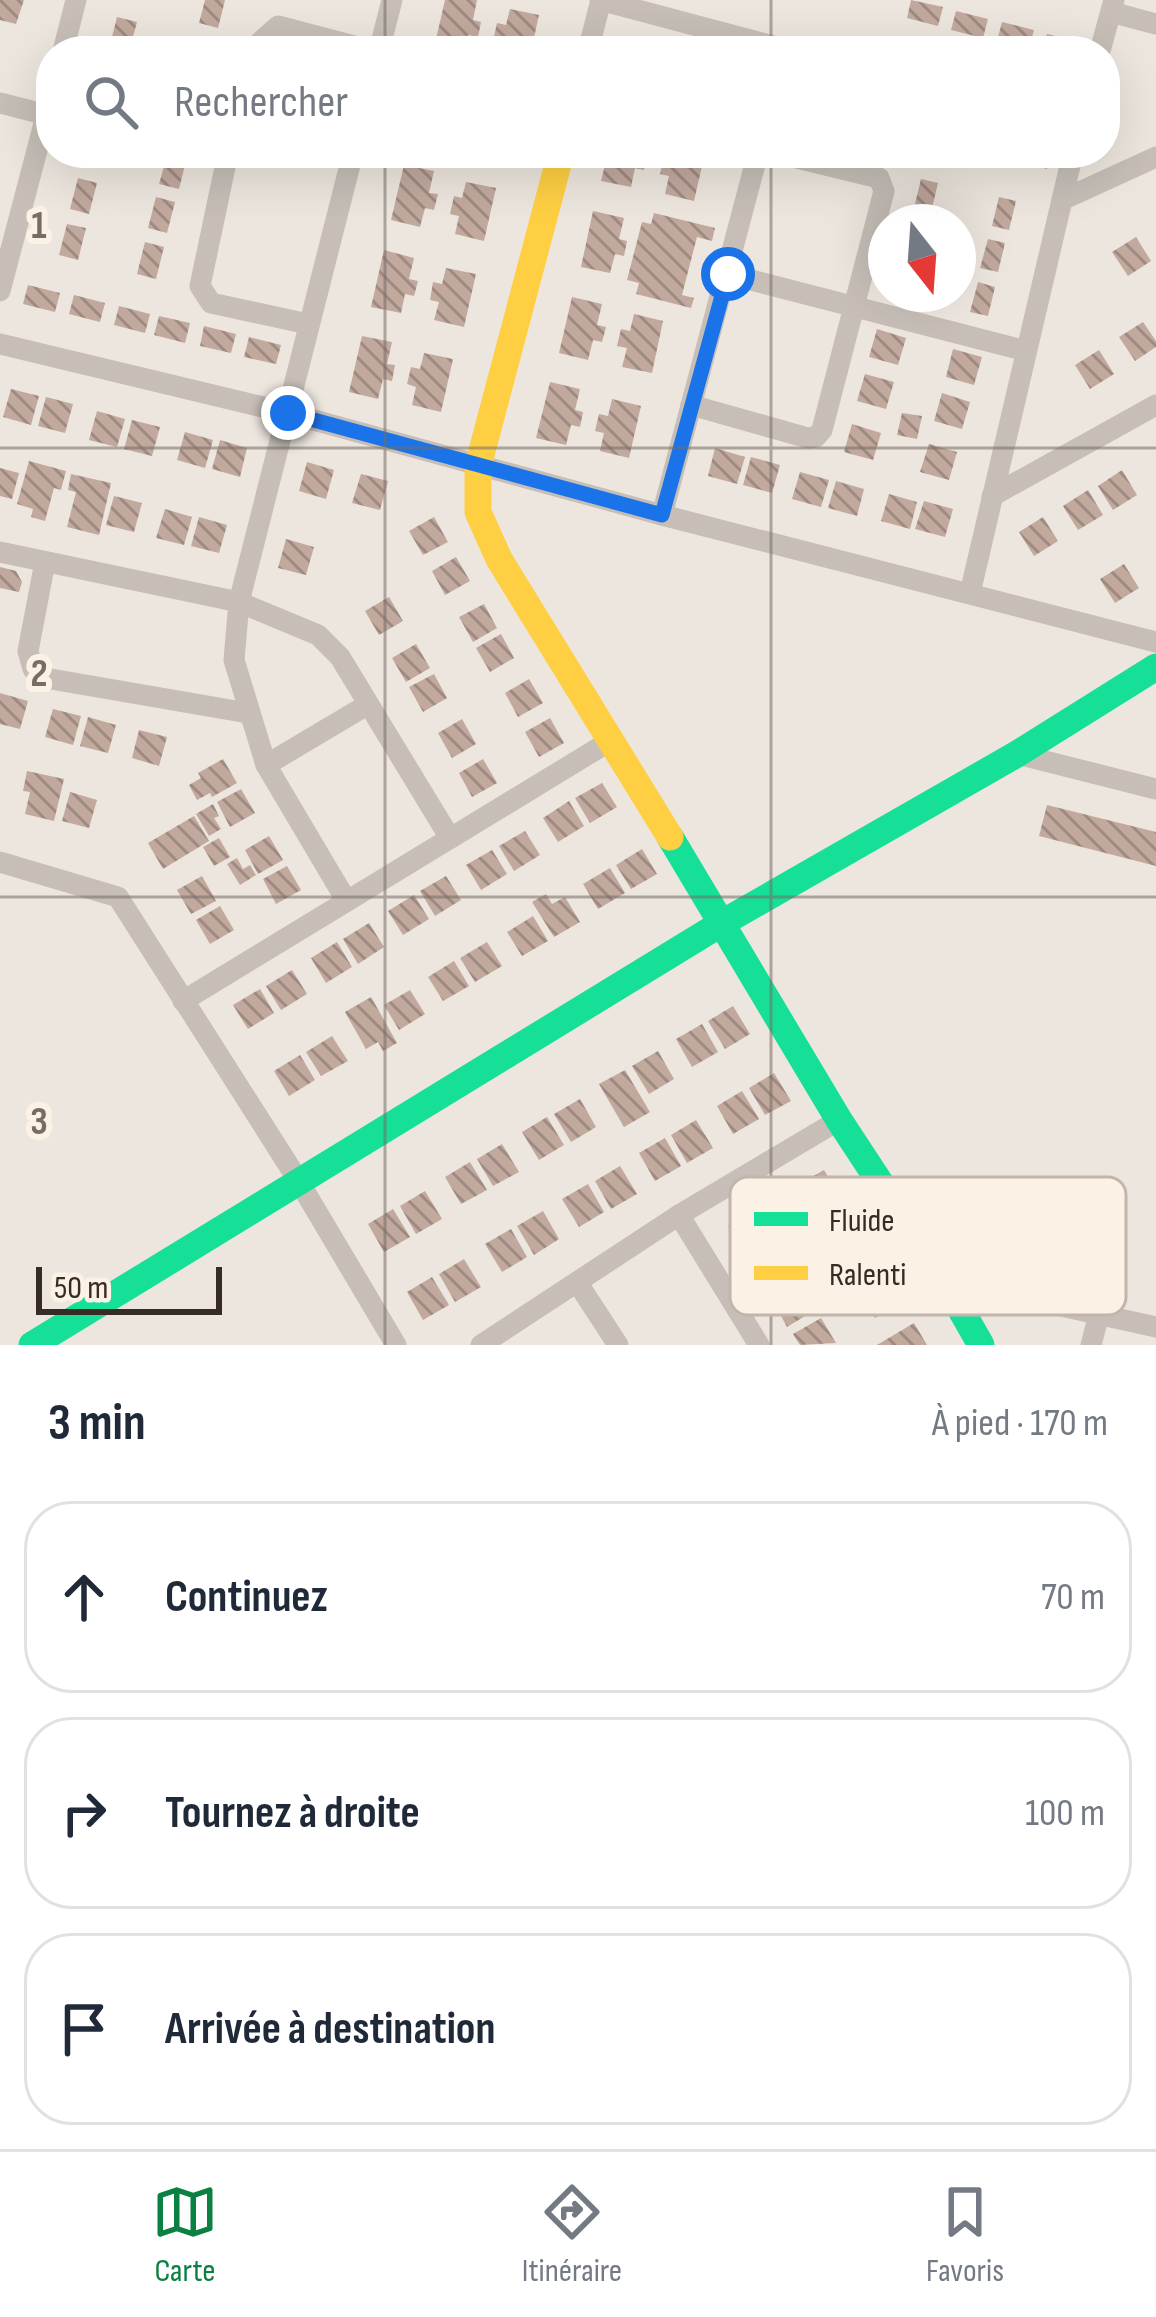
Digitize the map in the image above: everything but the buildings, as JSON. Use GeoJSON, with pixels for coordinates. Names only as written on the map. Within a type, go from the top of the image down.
{"type":"FeatureCollection","features":[{"type":"Feature","properties":{"kind":"street"},"geometry":{"type":"LineString","coordinates":[[67,36],[76,0]]}},
{"type":"Feature","properties":{"kind":"street"},"geometry":{"type":"LineString","coordinates":[[381,36],[392,0]]}},
{"type":"Feature","properties":{"kind":"street"},"geometry":{"type":"LineString","coordinates":[[592,36],[601,0],[734,36]]}},
{"type":"Feature","properties":{"kind":"street"},"geometry":{"type":"LineString","coordinates":[[1104,36],[1112,6],[1156,24]]}},
{"type":"Feature","properties":{"kind":"street"},"geometry":{"type":"LineString","coordinates":[[266,36],[278,26],[317,36]]}},
{"type":"Feature","properties":{"kind":"street"},"geometry":{"type":"LineString","coordinates":[[0,103],[36,108]]}},
{"type":"Feature","properties":{"kind":"street"},"geometry":{"type":"LineString","coordinates":[[1062,200],[1156,158]]}},
{"type":"Feature","properties":{"kind":"street"},"geometry":{"type":"LineString","coordinates":[[0,292],[36,161]]}},
{"type":"Feature","properties":{"kind":"street"},"geometry":{"type":"LineString","coordinates":[[221,168],[200,286],[205,297],[211,303],[308,324]]}},
{"type":"Feature","properties":{"kind":"street"},"geometry":{"type":"LineString","coordinates":[[346,900],[266,765],[234,660],[239,602],[349,168]]}},
{"type":"Feature","properties":{"kind":"street"},"geometry":{"type":"LineString","coordinates":[[557,168],[478,466],[478,512],[487,536],[876,1177]]}},
{"type":"Feature","properties":{"kind":"street"},"geometry":{"type":"LineString","coordinates":[[662,515],[754,168]]}},
{"type":"Feature","properties":{"kind":"street"},"geometry":{"type":"LineString","coordinates":[[691,405],[808,438],[822,430],[884,191],[879,178],[838,168]]}},
{"type":"Feature","properties":{"kind":"street"},"geometry":{"type":"LineString","coordinates":[[970,593],[1069,168]]}},
{"type":"Feature","properties":{"kind":"street"},"geometry":{"type":"LineString","coordinates":[[728,274],[1026,351]]}},
{"type":"Feature","properties":{"kind":"street"},"geometry":{"type":"LineString","coordinates":[[0,344],[288,413],[1156,642]]}},
{"type":"Feature","properties":{"kind":"street"},"geometry":{"type":"LineString","coordinates":[[992,496],[1156,405]]}},
{"type":"Feature","properties":{"kind":"street"},"geometry":{"type":"LineString","coordinates":[[0,552],[239,602],[318,635],[340,657],[450,838]]}},
{"type":"Feature","properties":{"kind":"street"},"geometry":{"type":"LineString","coordinates":[[45,562],[28,651],[33,669],[45,678],[248,712]]}},
{"type":"Feature","properties":{"kind":"street"},"geometry":{"type":"LineString","coordinates":[[32,1345],[722,923],[1017,754],[1156,667]]}},
{"type":"Feature","properties":{"kind":"street"},"geometry":{"type":"LineString","coordinates":[[266,765],[367,705]]}},
{"type":"Feature","properties":{"kind":"street"},"geometry":{"type":"LineString","coordinates":[[184,1001],[610,741]]}},
{"type":"Feature","properties":{"kind":"street"},"geometry":{"type":"LineString","coordinates":[[1017,754],[1156,789]]}},
{"type":"Feature","properties":{"kind":"street"},"geometry":{"type":"LineString","coordinates":[[0,862],[118,897],[298,1180],[396,1345]]}},
{"type":"Feature","properties":{"kind":"street"},"geometry":{"type":"LineString","coordinates":[[743,1177],[839,1120]]}},
{"type":"Feature","properties":{"kind":"street"},"geometry":{"type":"LineString","coordinates":[[482,1345],[730,1185]]}},
{"type":"Feature","properties":{"kind":"street"},"geometry":{"type":"LineString","coordinates":[[679,1215],[730,1298]]}},
{"type":"Feature","properties":{"kind":"street"},"geometry":{"type":"LineString","coordinates":[[578,1282],[618,1345]]}},
{"type":"Feature","properties":{"kind":"street"},"geometry":{"type":"LineString","coordinates":[[741,1315],[759,1345]]}},
{"type":"Feature","properties":{"kind":"street"},"geometry":{"type":"LineString","coordinates":[[964,1315],[982,1345]]}},
{"type":"Feature","properties":{"kind":"street"},"geometry":{"type":"LineString","coordinates":[[1091,1345],[1099,1315]]}},
{"type":"Feature","properties":{"kind":"street"},"geometry":{"type":"LineString","coordinates":[[1103,1315],[1156,1327]]}},
{"type":"Feature","properties":{"kind":"traffic: fast"},"geometry":{"type":"LineString","coordinates":[[32,1345],[722,923],[1017,754],[1156,667]]}},
{"type":"Feature","properties":{"kind":"traffic: fast"},"geometry":{"type":"LineString","coordinates":[[670,837],[876,1177]]}},
{"type":"Feature","properties":{"kind":"traffic: fast"},"geometry":{"type":"LineString","coordinates":[[964,1315],[981,1345]]}},
{"type":"Feature","properties":{"kind":"traffic: slow"},"geometry":{"type":"LineString","coordinates":[[557,168],[478,466],[478,512],[499,559],[670,837]]}},
{"type":"Feature","properties":{"kind":"route"},"geometry":{"type":"LineString","coordinates":[[288,413],[662,515],[728,274]]}}]}
